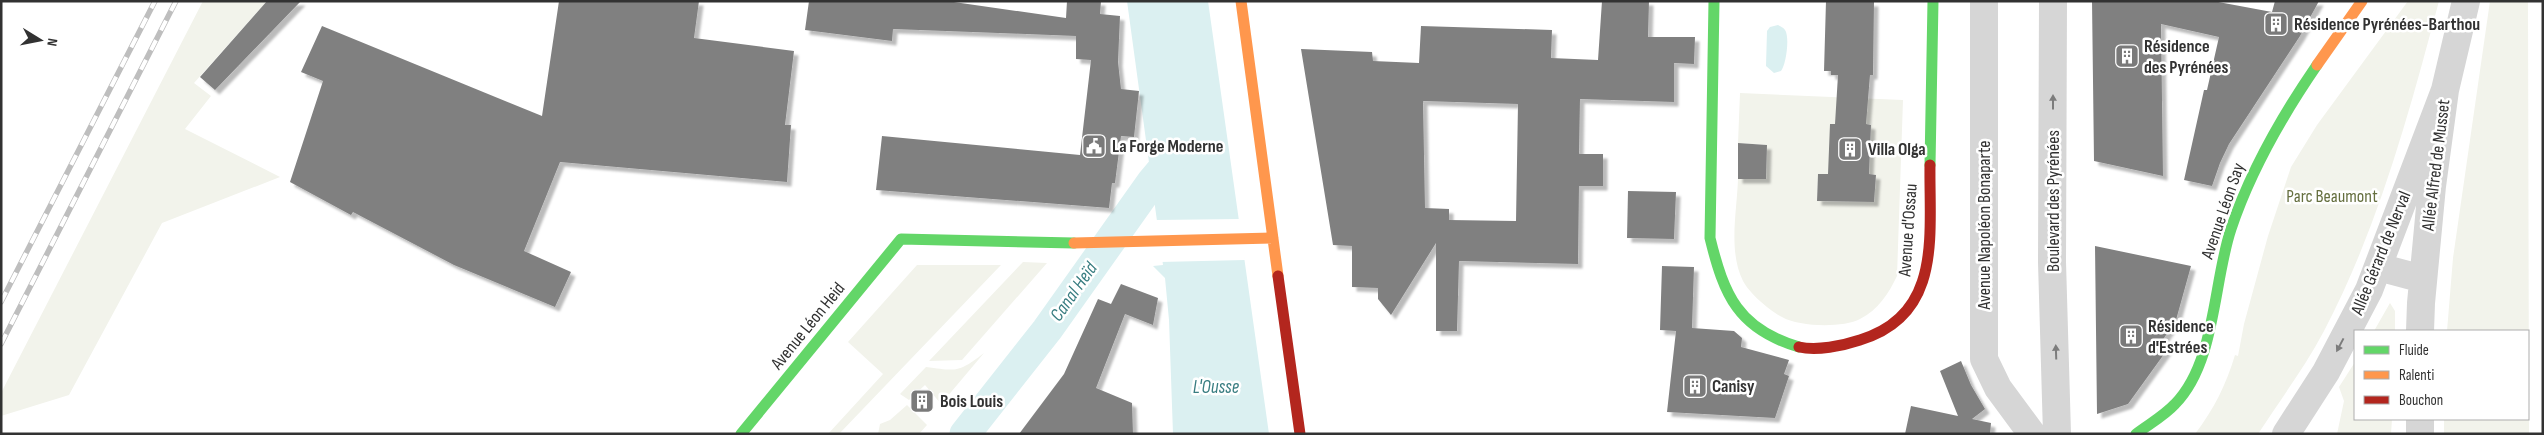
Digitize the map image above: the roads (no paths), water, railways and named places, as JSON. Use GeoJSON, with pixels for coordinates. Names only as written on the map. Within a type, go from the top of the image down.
{"type":"FeatureCollection","features":[{"type":"Feature","properties":{"kind":"street"},"geometry":{"type":"LineString","coordinates":[[1241,1],[1300,434]]}},
{"type":"Feature","properties":{"kind":"street","name":"Avenue d'Ossau"},"geometry":{"type":"LineString","coordinates":[[1714,1],[1710,238],[1715,259],[1721,278],[1738,311],[1752,324],[1805,348],[1851,343],[1876,336],[1899,319],[1920,294],[1926,270],[1929,239],[1933,1]]}},
{"type":"Feature","properties":{"kind":"street","name":"Avenue Napoléon Bonaparte"},"geometry":{"type":"LineString","coordinates":[[1984,1],[1984,359],[1998,388],[2032,434]]}},
{"type":"Feature","properties":{"kind":"street","name":"Boulevard des Pyrénées"},"geometry":{"type":"LineString","coordinates":[[2053,1],[2052,262],[2057,434]]}},
{"type":"Feature","properties":{"kind":"street","name":"Avenue Léon Say"},"geometry":{"type":"LineString","coordinates":[[2136,434],[2179,401],[2191,382],[2200,361],[2221,266],[2235,220],[2254,171],[2276,124],[2362,1]]}},
{"type":"Feature","properties":{"kind":"street","name":"Allée Alfred de Musset"},"geometry":{"type":"LineString","coordinates":[[2420,330],[2432,186],[2445,90],[2466,1]]}},
{"type":"Feature","properties":{"kind":"street","name":"Allée Gérard de Nerval"},"geometry":{"type":"LineString","coordinates":[[2286,434],[2326,372],[2369,290],[2445,90]]}},
{"type":"Feature","properties":{"kind":"street","name":"Avenue Léon Heid"},"geometry":{"type":"LineString","coordinates":[[741,434],[901,239],[1076,243],[1273,238]]}},
{"type":"Feature","properties":{"kind":"street"},"geometry":{"type":"LineString","coordinates":[[2378,267],[2423,279]]}},
{"type":"Feature","properties":{"kind":"street"},"geometry":{"type":"LineString","coordinates":[[2420,420],[2420,434]]}},
{"type":"Feature","properties":{"kind":"water","name":"L'Ousse"},"geometry":{"type":"Polygon","coordinates":[[[1127,1],[1208,1],[1269,434],[1173,434],[1169,320],[1165,278],[1153,266],[1163,265],[1127,1]]]}},
{"type":"Feature","properties":{"kind":"water"},"geometry":{"type":"Polygon","coordinates":[[[1778,25],[1785,30],[1787,51],[1783,68],[1781,71],[1774,73],[1766,66],[1767,31],[1770,27],[1778,25]]]}},
{"type":"Feature","properties":{"kind":"waterway","name":"Canal Heïd"},"geometry":{"type":"LineString","coordinates":[[965,434],[1047,330],[1152,182],[1179,150]]}},
{"type":"Feature","properties":{"kind":"railway"},"geometry":{"type":"LineString","coordinates":[[1,302],[155,1]]}},
{"type":"Feature","properties":{"kind":"railway"},"geometry":{"type":"LineString","coordinates":[[1,344],[176,1]]}},
{"type":"Feature","properties":{"kind":"place","name":"Résidence Pyrénées-Barthou"},"geometry":{"type":"Point","coordinates":[2276,24]}},
{"type":"Feature","properties":{"kind":"place","name":"Résidence des Pyrénées"},"geometry":{"type":"Point","coordinates":[2127,56]}},
{"type":"Feature","properties":{"kind":"place","name":"La Forge Moderne"},"geometry":{"type":"Point","coordinates":[1094,146]}},
{"type":"Feature","properties":{"kind":"place","name":"Villa Olga"},"geometry":{"type":"Point","coordinates":[1850,149]}},
{"type":"Feature","properties":{"kind":"place","name":"Résidence d'Estrées"},"geometry":{"type":"Point","coordinates":[2131,336]}},
{"type":"Feature","properties":{"kind":"place","name":"Canisy"},"geometry":{"type":"Point","coordinates":[1695,386]}},
{"type":"Feature","properties":{"kind":"place","name":"Bois Louis"},"geometry":{"type":"Point","coordinates":[922,401]}},
{"type":"Feature","properties":{"kind":"park label","name":"Parc Beaumont"},"geometry":{"type":"Point","coordinates":[2332,196]}}]}
